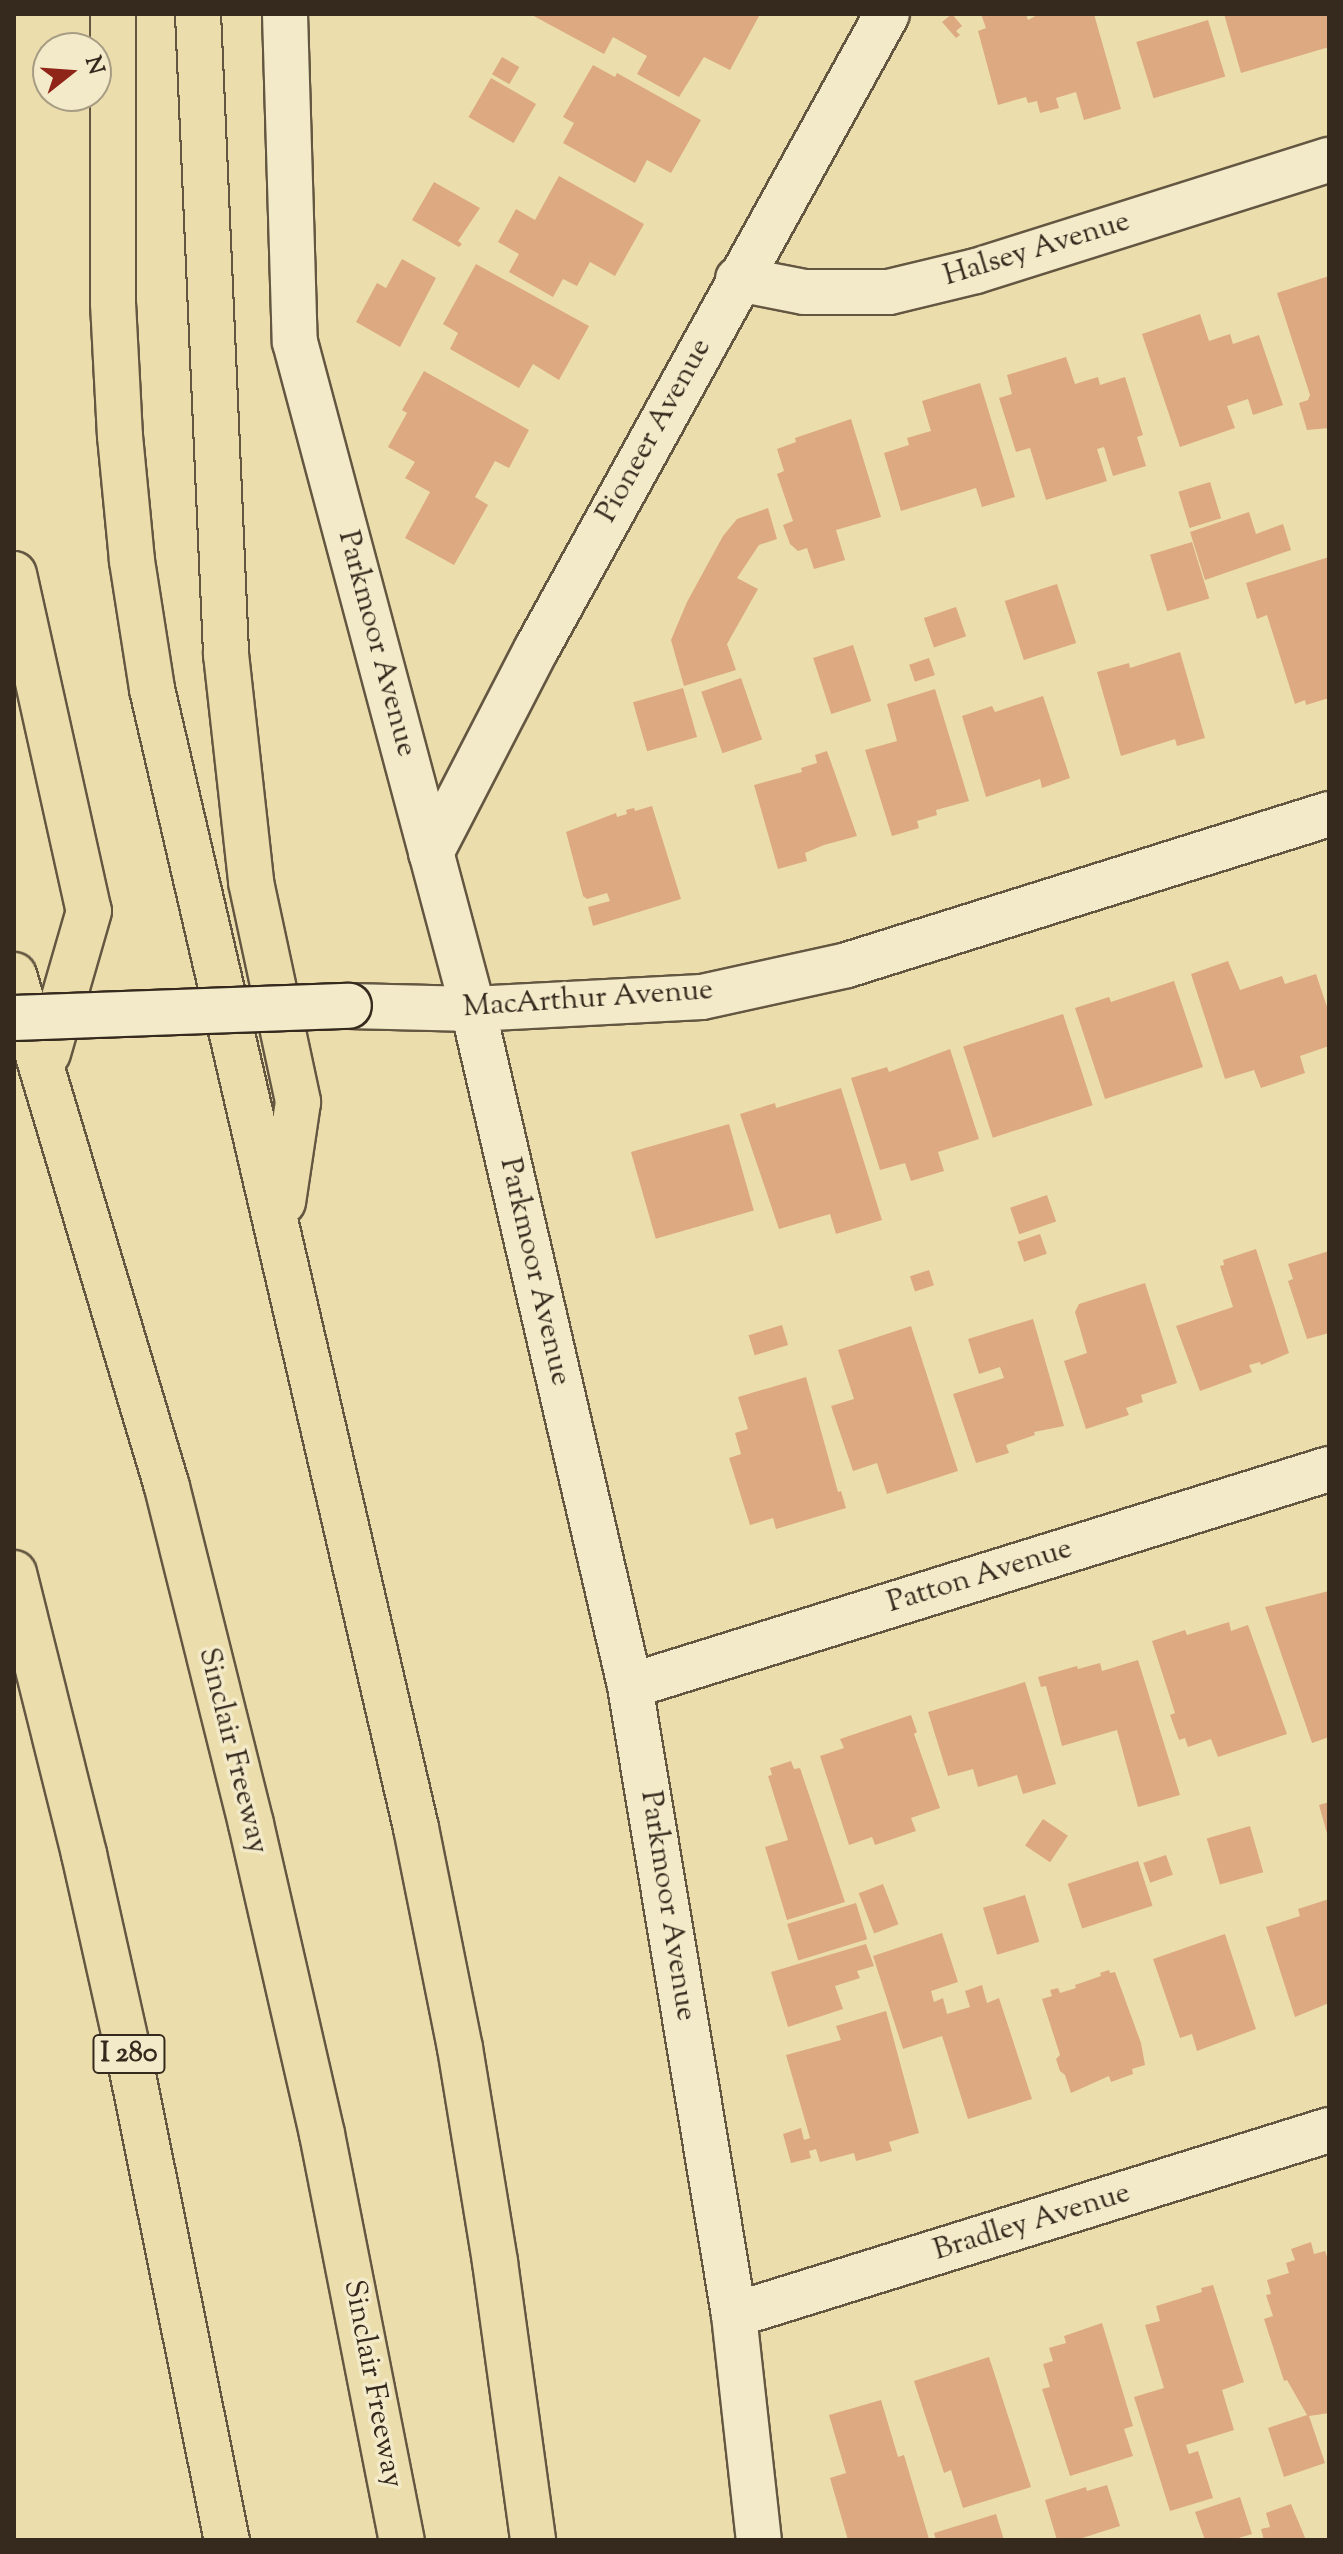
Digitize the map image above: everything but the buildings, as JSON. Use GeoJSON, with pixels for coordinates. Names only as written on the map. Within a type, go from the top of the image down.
{"type":"FeatureCollection","features":[{"type":"Feature","properties":{"kind":"highway"},"geometry":{"type":"LineString","coordinates":[[113,14],[113,303],[120,436],[132,561],[152,689],[279,1225],[416,1828],[457,2032],[495,2262],[533,2540]]}},
{"type":"Feature","properties":{"kind":"highway"},"geometry":{"type":"LineString","coordinates":[[198,14],[226,654],[251,882],[298,1102],[279,1225]]}},
{"type":"Feature","properties":{"kind":"highway"},"geometry":{"type":"LineString","coordinates":[[14,574],[89,911],[44,1067]]}},
{"type":"Feature","properties":{"kind":"highway","name":"Sinclair Freeway"},"geometry":{"type":"LineString","coordinates":[[14,975],[44,1067],[167,1487],[251,1824],[322,2134],[402,2540]]}},
{"type":"Feature","properties":{"kind":"highway","name":"I 280"},"geometry":{"type":"LineString","coordinates":[[14,1573],[84,1854],[130,2060],[227,2540]]}},
{"type":"Feature","properties":{"kind":"street","name":"Parkmoor Avenue"},"geometry":{"type":"LineString","coordinates":[[285,14],[295,342],[473,1009],[630,1686],[734,2315],[759,2540]]}},
{"type":"Feature","properties":{"kind":"street","name":"Pioneer Avenue"},"geometry":{"type":"LineString","coordinates":[[431,853],[537,648],[887,14]]}},
{"type":"Feature","properties":{"kind":"street","name":"Halsey Avenue"},"geometry":{"type":"LineString","coordinates":[[738,279],[804,292],[889,292],[976,271],[1329,160]]}},
{"type":"Feature","properties":{"kind":"street","name":"MacArthur Avenue"},"geometry":{"type":"LineString","coordinates":[[14,1018],[349,1006],[473,1009],[702,997],[847,965],[1329,814]]}},
{"type":"Feature","properties":{"kind":"street","name":"Patton Avenue"},"geometry":{"type":"LineString","coordinates":[[630,1686],[1329,1469]]}},
{"type":"Feature","properties":{"kind":"street","name":"Bradley Avenue"},"geometry":{"type":"LineString","coordinates":[[734,2315],[1329,2130]]}}]}
